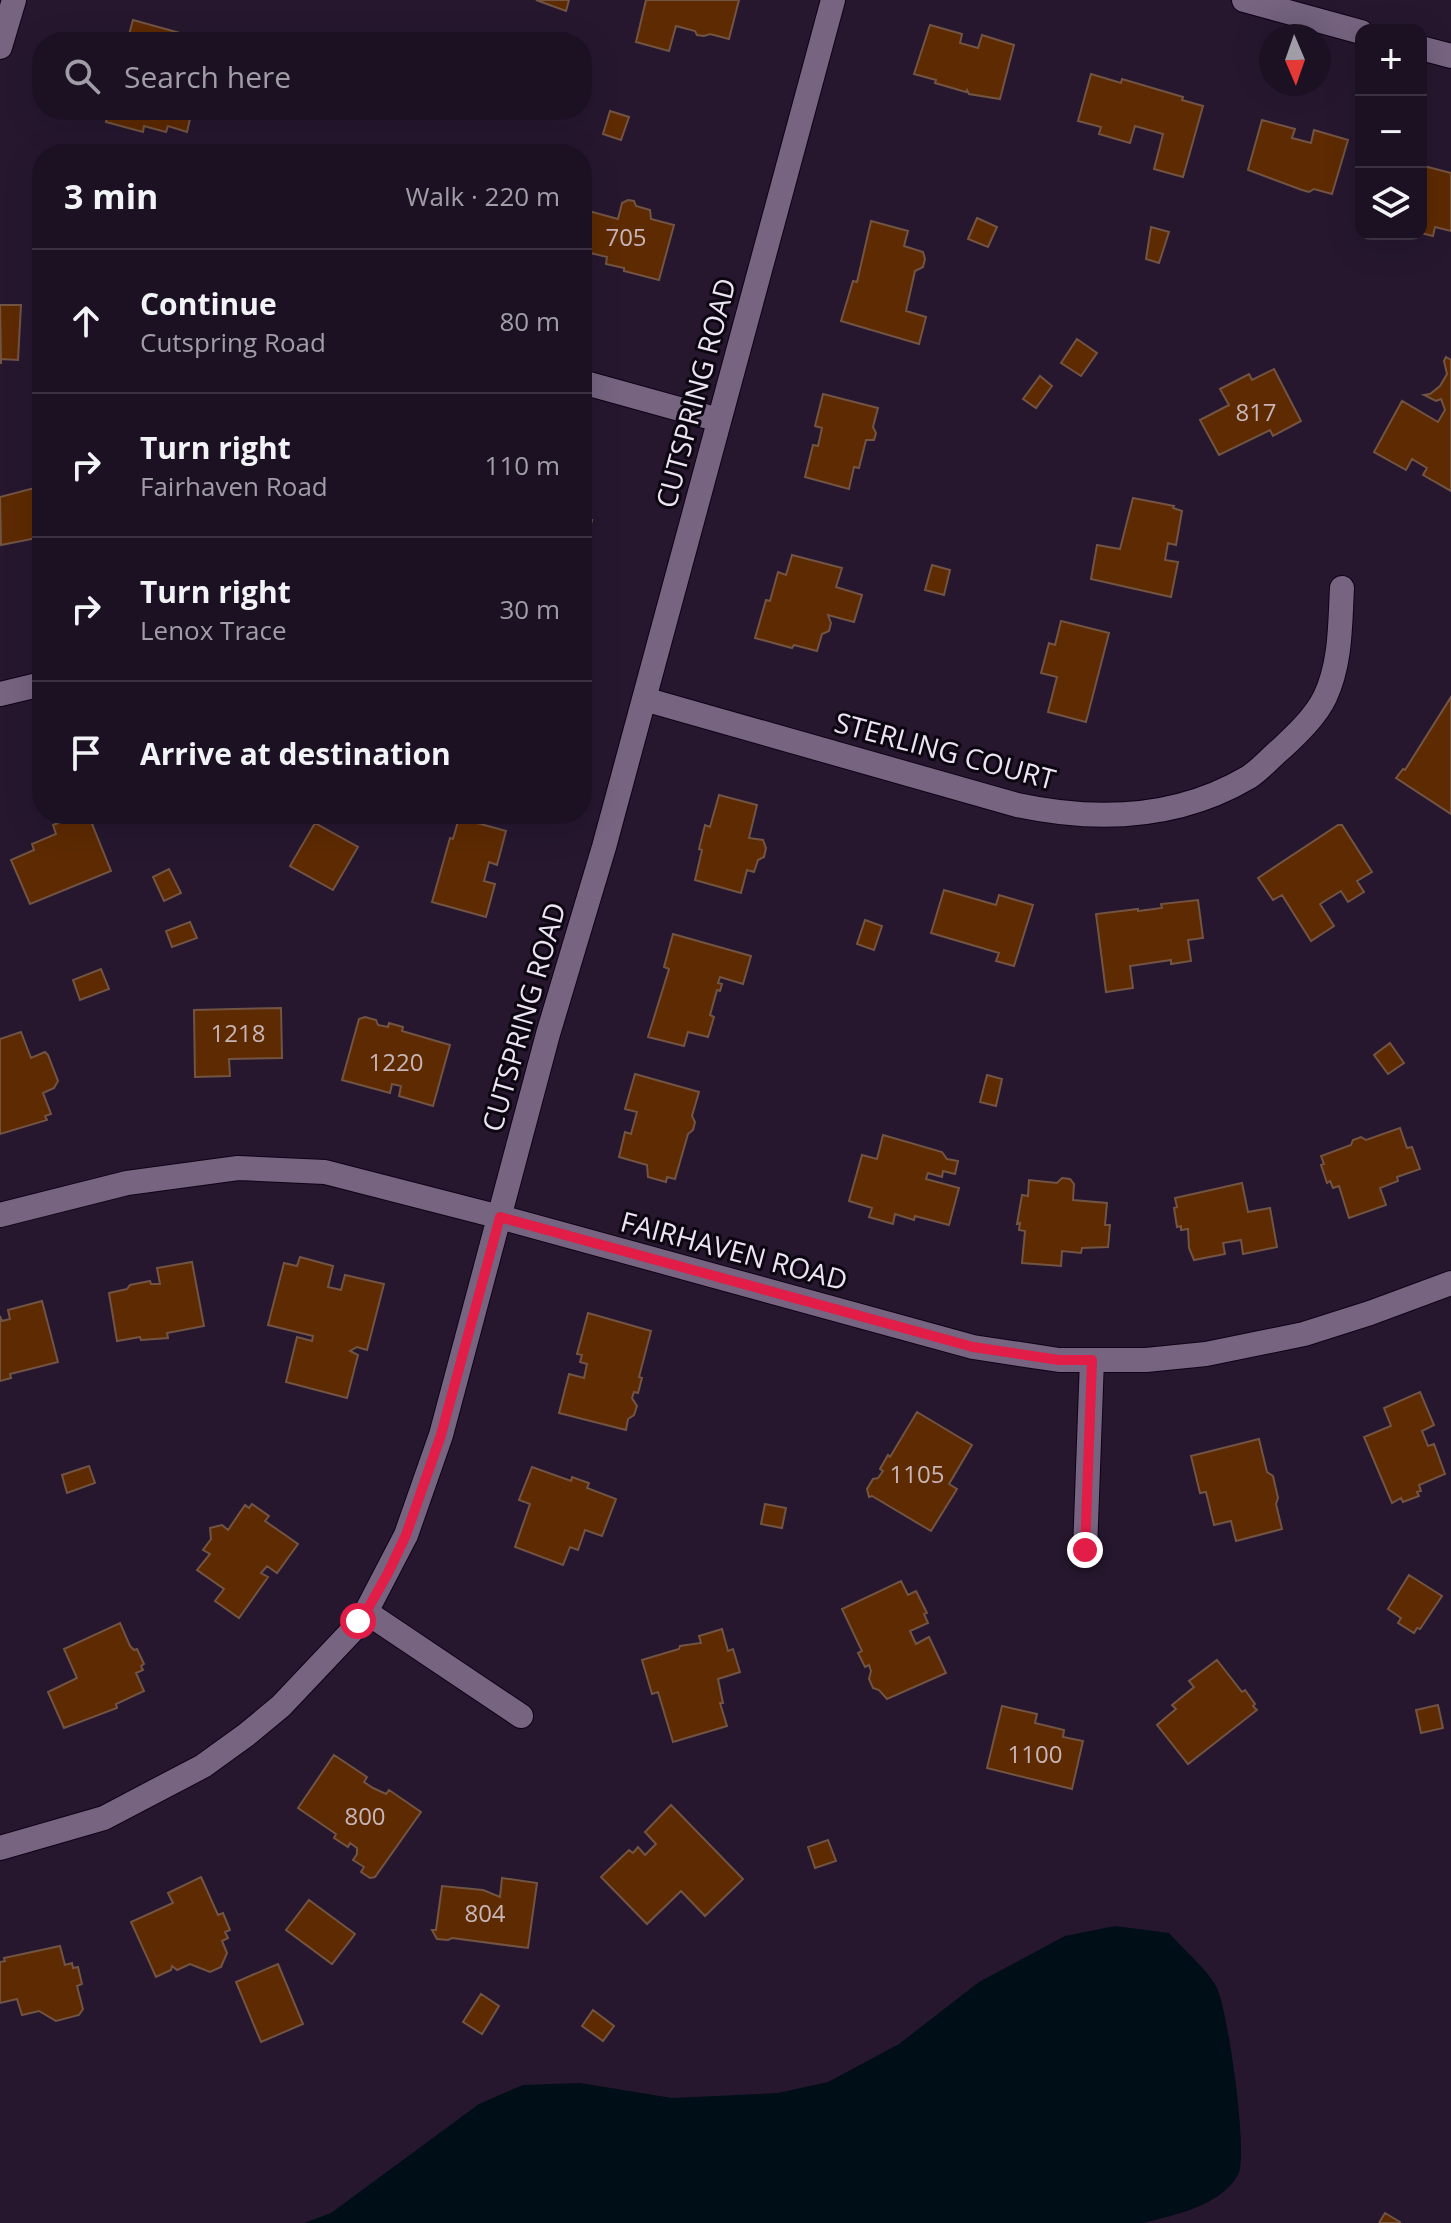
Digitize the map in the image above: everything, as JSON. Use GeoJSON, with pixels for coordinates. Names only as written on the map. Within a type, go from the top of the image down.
{"type":"FeatureCollection","features":[{"type":"Feature","properties":{"kind":"street"},"geometry":{"type":"LineString","coordinates":[[0,47],[14,0]]}},
{"type":"Feature","properties":{"kind":"street","name":"CUTSPRING ROAD"},"geometry":{"type":"LineString","coordinates":[[0,1848],[104,1818],[203,1766],[281,1706],[366,1612],[406,1535],[436,1449],[548,1034],[604,847],[833,0]]}},
{"type":"Feature","properties":{"kind":"street"},"geometry":{"type":"LineString","coordinates":[[1244,0],[1355,30]]}},
{"type":"Feature","properties":{"kind":"street"},"geometry":{"type":"LineString","coordinates":[[1427,50],[1451,56]]}},
{"type":"Feature","properties":{"kind":"street"},"geometry":{"type":"LineString","coordinates":[[592,385],[719,420]]}},
{"type":"Feature","properties":{"kind":"street","name":"STERLING COURT"},"geometry":{"type":"LineString","coordinates":[[644,699],[1017,805],[1055,813],[1140,814],[1200,799],[1251,776],[1298,733],[1325,698],[1338,653],[1342,588]]}},
{"type":"Feature","properties":{"kind":"street"},"geometry":{"type":"LineString","coordinates":[[0,694],[32,686]]}},
{"type":"Feature","properties":{"kind":"street","name":"FAIRHAVEN ROAD"},"geometry":{"type":"LineString","coordinates":[[0,1215],[127,1183],[238,1168],[325,1172],[973,1347],[1059,1360],[1146,1360],[1206,1354],[1304,1334],[1451,1283]]}},
{"type":"Feature","properties":{"kind":"street"},"geometry":{"type":"LineString","coordinates":[[1085,1550],[1092,1360]]}},
{"type":"Feature","properties":{"kind":"street"},"geometry":{"type":"LineString","coordinates":[[366,1612],[521,1716]]}},
{"type":"Feature","properties":{"kind":"shaded area"},"geometry":{"type":"Polygon","coordinates":[[[1115,1926],[1169,1933],[1208,1974],[1222,2002],[1236,2083],[1241,2162],[1238,2175],[1230,2186],[1196,2208],[1143,2223],[304,2223],[331,2213],[479,2104],[523,2085],[580,2083],[672,2098],[778,2093],[828,2082],[899,2044],[979,1982],[1065,1936],[1115,1926]]]}},
{"type":"Feature","properties":{"kind":"building"},"geometry":{"type":"Polygon","coordinates":[[[536,0],[569,0],[566,11],[536,0]]]}},
{"type":"Feature","properties":{"kind":"building"},"geometry":{"type":"Polygon","coordinates":[[[646,0],[739,0],[729,39],[710,34],[697,35],[695,31],[676,26],[669,51],[636,42],[646,0]]]}},
{"type":"Feature","properties":{"kind":"building"},"geometry":{"type":"Polygon","coordinates":[[[133,20],[176,32],[130,32],[133,20]]]}},
{"type":"Feature","properties":{"kind":"building"},"geometry":{"type":"Polygon","coordinates":[[[930,25],[962,34],[960,43],[978,48],[982,35],[1014,45],[1000,99],[969,94],[967,90],[935,83],[936,80],[914,74],[930,25]]]}},
{"type":"Feature","properties":{"kind":"building"},"geometry":{"type":"Polygon","coordinates":[[[1091,74],[1121,83],[1122,79],[1203,106],[1183,177],[1154,169],[1163,134],[1135,126],[1130,143],[1099,134],[1101,127],[1078,121],[1091,74]]]}},
{"type":"Feature","properties":{"kind":"building"},"geometry":{"type":"Polygon","coordinates":[[[610,111],[629,117],[621,140],[603,134],[610,111]]]}},
{"type":"Feature","properties":{"kind":"building"},"geometry":{"type":"Polygon","coordinates":[[[190,120],[187,132],[168,126],[166,132],[144,126],[143,132],[106,122],[190,120]]]}},
{"type":"Feature","properties":{"kind":"building"},"geometry":{"type":"Polygon","coordinates":[[[1262,120],[1295,129],[1292,138],[1311,143],[1314,130],[1348,140],[1332,194],[1314,189],[1309,192],[1302,190],[1248,170],[1262,120]]]}},
{"type":"Feature","properties":{"kind":"building"},"geometry":{"type":"Polygon","coordinates":[[[1427,167],[1451,173],[1451,231],[1435,227],[1433,236],[1427,234],[1427,167]]]}},
{"type":"Feature","properties":{"kind":"building"},"geometry":{"type":"Polygon","coordinates":[[[634,201],[636,206],[650,210],[651,219],[674,225],[659,280],[606,264],[607,257],[592,253],[592,212],[618,219],[622,203],[634,201]]]}},
{"type":"Feature","properties":{"kind":"building"},"geometry":{"type":"Polygon","coordinates":[[[977,218],[997,227],[988,247],[968,239],[977,218]]]}},
{"type":"Feature","properties":{"kind":"building"},"geometry":{"type":"Polygon","coordinates":[[[871,221],[908,231],[904,246],[923,252],[923,267],[915,271],[906,311],[926,317],[919,344],[841,321],[853,281],[857,282],[871,221]]]}},
{"type":"Feature","properties":{"kind":"building"},"geometry":{"type":"Polygon","coordinates":[[[1151,227],[1169,232],[1159,263],[1146,259],[1151,227]]]}},
{"type":"Feature","properties":{"kind":"building"},"geometry":{"type":"Polygon","coordinates":[[[0,305],[21,305],[18,360],[1,359],[1,364],[0,305]]]}},
{"type":"Feature","properties":{"kind":"building"},"geometry":{"type":"Polygon","coordinates":[[[1077,339],[1097,353],[1081,376],[1061,363],[1077,339]]]}},
{"type":"Feature","properties":{"kind":"building"},"geometry":{"type":"Polygon","coordinates":[[[1446,357],[1451,360],[1451,491],[1423,475],[1427,468],[1412,459],[1406,470],[1374,452],[1402,401],[1438,422],[1445,410],[1441,399],[1436,401],[1424,395],[1440,386],[1447,374],[1446,357]]]}},
{"type":"Feature","properties":{"kind":"building"},"geometry":{"type":"Polygon","coordinates":[[[1274,369],[1301,421],[1273,436],[1270,430],[1219,455],[1200,420],[1229,405],[1220,389],[1249,374],[1252,380],[1274,369]]]}},
{"type":"Feature","properties":{"kind":"building"},"geometry":{"type":"Polygon","coordinates":[[[1040,376],[1052,386],[1036,408],[1023,399],[1040,376]]]}},
{"type":"Feature","properties":{"kind":"building"},"geometry":{"type":"Polygon","coordinates":[[[823,394],[878,408],[873,427],[876,433],[874,440],[866,440],[859,468],[854,467],[849,489],[805,477],[813,445],[818,446],[822,428],[815,426],[823,394]]]}},
{"type":"Feature","properties":{"kind":"building"},"geometry":{"type":"Polygon","coordinates":[[[32,489],[32,539],[1,545],[0,497],[32,489]]]}},
{"type":"Feature","properties":{"kind":"building"},"geometry":{"type":"Polygon","coordinates":[[[1133,498],[1174,506],[1182,511],[1176,545],[1168,543],[1165,560],[1178,562],[1171,597],[1091,579],[1097,545],[1120,549],[1133,498]]]}},
{"type":"Feature","properties":{"kind":"building"},"geometry":{"type":"Polygon","coordinates":[[[792,555],[842,568],[836,587],[862,595],[854,622],[828,615],[831,623],[829,631],[822,634],[817,651],[755,638],[778,572],[786,575],[792,555]]]}},
{"type":"Feature","properties":{"kind":"building"},"geometry":{"type":"Polygon","coordinates":[[[932,565],[950,570],[944,595],[925,590],[932,565]]]}},
{"type":"Feature","properties":{"kind":"building"},"geometry":{"type":"Polygon","coordinates":[[[1061,621],[1109,633],[1086,722],[1048,712],[1057,677],[1041,673],[1049,643],[1055,645],[1061,621]]]}},
{"type":"Feature","properties":{"kind":"building"},"geometry":{"type":"Polygon","coordinates":[[[1451,697],[1451,814],[1396,778],[1405,770],[1451,697]]]}},
{"type":"Feature","properties":{"kind":"building"},"geometry":{"type":"Polygon","coordinates":[[[719,795],[757,805],[749,838],[763,840],[766,848],[754,872],[747,870],[741,893],[695,880],[705,825],[710,827],[719,795]]]}},
{"type":"Feature","properties":{"kind":"building"},"geometry":{"type":"Polygon","coordinates":[[[92,824],[111,871],[30,904],[11,860],[34,850],[32,844],[56,834],[53,825],[92,824]]]}},
{"type":"Feature","properties":{"kind":"building"},"geometry":{"type":"Polygon","coordinates":[[[314,824],[358,847],[333,890],[290,866],[314,824]]]}},
{"type":"Feature","properties":{"kind":"building"},"geometry":{"type":"Polygon","coordinates":[[[457,824],[481,824],[506,831],[497,865],[489,862],[484,881],[495,884],[486,917],[432,902],[450,838],[453,839],[457,824]]]}},
{"type":"Feature","properties":{"kind":"building"},"geometry":{"type":"Polygon","coordinates":[[[1342,825],[1372,872],[1357,881],[1364,892],[1348,902],[1341,891],[1320,904],[1334,926],[1311,941],[1282,895],[1273,900],[1258,878],[1342,825]]]}},
{"type":"Feature","properties":{"kind":"building"},"geometry":{"type":"Polygon","coordinates":[[[169,869],[181,893],[164,901],[153,877],[169,869]]]}},
{"type":"Feature","properties":{"kind":"building"},"geometry":{"type":"Polygon","coordinates":[[[944,890],[996,905],[999,895],[1033,905],[1014,966],[996,961],[999,953],[931,933],[944,890]]]}},
{"type":"Feature","properties":{"kind":"building"},"geometry":{"type":"Polygon","coordinates":[[[1198,900],[1203,938],[1188,940],[1191,961],[1171,964],[1171,960],[1130,966],[1133,988],[1106,992],[1096,914],[1162,908],[1161,904],[1198,900]]]}},
{"type":"Feature","properties":{"kind":"building"},"geometry":{"type":"Polygon","coordinates":[[[865,920],[882,926],[874,950],[857,944],[865,920]]]}},
{"type":"Feature","properties":{"kind":"building"},"geometry":{"type":"Polygon","coordinates":[[[190,922],[197,938],[172,947],[166,931],[190,922]]]}},
{"type":"Feature","properties":{"kind":"building"},"geometry":{"type":"Polygon","coordinates":[[[673,934],[751,956],[743,984],[720,977],[718,983],[722,984],[720,991],[717,990],[710,1015],[714,1017],[708,1037],[688,1032],[684,1046],[648,1037],[669,969],[664,967],[673,934]]]}},
{"type":"Feature","properties":{"kind":"building"},"geometry":{"type":"Polygon","coordinates":[[[101,969],[109,989],[80,1000],[73,980],[101,969]]]}},
{"type":"Feature","properties":{"kind":"building"},"geometry":{"type":"Polygon","coordinates":[[[281,1008],[282,1058],[229,1059],[230,1076],[195,1077],[194,1010],[281,1008]]]}},
{"type":"Feature","properties":{"kind":"building"},"geometry":{"type":"Polygon","coordinates":[[[359,1019],[376,1020],[378,1025],[388,1027],[389,1023],[403,1027],[402,1031],[450,1045],[433,1106],[399,1096],[401,1086],[392,1084],[390,1093],[342,1080],[359,1019]]]}},
{"type":"Feature","properties":{"kind":"building"},"geometry":{"type":"Polygon","coordinates":[[[21,1032],[31,1058],[45,1052],[48,1055],[58,1081],[54,1088],[43,1093],[51,1114],[45,1116],[47,1120],[0,1134],[0,1039],[21,1032]]]}},
{"type":"Feature","properties":{"kind":"building"},"geometry":{"type":"Polygon","coordinates":[[[1390,1043],[1404,1063],[1388,1074],[1374,1055],[1390,1043]]]}},
{"type":"Feature","properties":{"kind":"building"},"geometry":{"type":"Polygon","coordinates":[[[635,1074],[699,1092],[692,1116],[695,1122],[693,1130],[688,1134],[675,1179],[667,1177],[666,1182],[648,1177],[647,1165],[619,1157],[625,1132],[631,1134],[637,1112],[625,1109],[635,1074]]]}},
{"type":"Feature","properties":{"kind":"building"},"geometry":{"type":"Polygon","coordinates":[[[987,1075],[1002,1079],[996,1106],[980,1102],[987,1075]]]}},
{"type":"Feature","properties":{"kind":"building"},"geometry":{"type":"Polygon","coordinates":[[[1400,1128],[1407,1148],[1412,1147],[1420,1169],[1397,1177],[1398,1181],[1380,1188],[1386,1205],[1349,1218],[1339,1186],[1333,1188],[1330,1181],[1327,1183],[1321,1156],[1351,1145],[1353,1140],[1361,1137],[1366,1140],[1400,1128]]]}},
{"type":"Feature","properties":{"kind":"building"},"geometry":{"type":"Polygon","coordinates":[[[883,1135],[942,1152],[947,1159],[958,1161],[955,1174],[943,1171],[942,1177],[928,1173],[926,1179],[959,1188],[949,1225],[895,1214],[893,1224],[869,1217],[872,1208],[849,1201],[862,1155],[877,1159],[883,1135]]]}},
{"type":"Feature","properties":{"kind":"building"},"geometry":{"type":"Polygon","coordinates":[[[1062,1178],[1070,1179],[1074,1184],[1073,1200],[1107,1203],[1105,1225],[1110,1225],[1108,1247],[1082,1248],[1081,1253],[1062,1251],[1061,1266],[1022,1263],[1025,1231],[1019,1230],[1020,1223],[1017,1224],[1022,1195],[1028,1196],[1029,1180],[1057,1183],[1062,1178]]]}},
{"type":"Feature","properties":{"kind":"building"},"geometry":{"type":"Polygon","coordinates":[[[1242,1183],[1248,1212],[1270,1208],[1277,1247],[1243,1254],[1241,1240],[1223,1243],[1225,1254],[1194,1260],[1189,1248],[1188,1229],[1177,1227],[1175,1198],[1242,1183]]]}},
{"type":"Feature","properties":{"kind":"building"},"geometry":{"type":"Polygon","coordinates":[[[300,1257],[333,1266],[328,1287],[341,1290],[345,1275],[384,1284],[367,1350],[357,1347],[350,1351],[358,1355],[347,1398],[286,1382],[297,1337],[312,1341],[313,1336],[268,1325],[284,1263],[297,1266],[300,1257]]]}},
{"type":"Feature","properties":{"kind":"building"},"geometry":{"type":"Polygon","coordinates":[[[192,1262],[204,1326],[167,1333],[168,1338],[141,1340],[140,1337],[117,1341],[109,1293],[150,1281],[151,1284],[160,1284],[157,1268],[192,1262]]]}},
{"type":"Feature","properties":{"kind":"building"},"geometry":{"type":"Polygon","coordinates":[[[42,1301],[58,1362],[10,1374],[11,1378],[0,1381],[0,1316],[2,1321],[10,1319],[8,1310],[42,1301]]]}},
{"type":"Feature","properties":{"kind":"building"},"geometry":{"type":"Polygon","coordinates":[[[588,1313],[651,1331],[638,1393],[634,1392],[632,1398],[637,1406],[634,1415],[628,1419],[626,1430],[559,1413],[569,1374],[584,1378],[587,1364],[580,1362],[582,1355],[577,1354],[588,1313]]]}},
{"type":"Feature","properties":{"kind":"building"},"geometry":{"type":"Polygon","coordinates":[[[1420,1392],[1434,1425],[1422,1431],[1428,1446],[1434,1444],[1445,1474],[1419,1485],[1419,1496],[1403,1502],[1401,1498],[1392,1503],[1364,1437],[1391,1426],[1384,1408],[1420,1392]]]}},
{"type":"Feature","properties":{"kind":"building"},"geometry":{"type":"Polygon","coordinates":[[[917,1412],[972,1445],[949,1484],[957,1489],[931,1531],[869,1497],[867,1489],[883,1471],[880,1469],[888,1455],[890,1457],[917,1412]]]}},
{"type":"Feature","properties":{"kind":"building"},"geometry":{"type":"Polygon","coordinates":[[[1259,1439],[1267,1472],[1273,1476],[1282,1529],[1236,1541],[1231,1521],[1214,1525],[1206,1492],[1200,1493],[1191,1456],[1259,1439]]]}},
{"type":"Feature","properties":{"kind":"building"},"geometry":{"type":"Polygon","coordinates":[[[89,1466],[95,1483],[67,1493],[62,1475],[89,1466]]]}},
{"type":"Feature","properties":{"kind":"building"},"geometry":{"type":"Polygon","coordinates":[[[532,1467],[571,1481],[572,1477],[589,1483],[587,1488],[616,1499],[602,1536],[585,1530],[578,1550],[570,1547],[563,1565],[515,1547],[530,1504],[519,1500],[532,1467]]]}},
{"type":"Feature","properties":{"kind":"building"},"geometry":{"type":"Polygon","coordinates":[[[252,1504],[269,1516],[265,1521],[298,1544],[277,1573],[267,1566],[261,1573],[268,1577],[239,1618],[215,1601],[224,1589],[197,1570],[210,1554],[203,1550],[211,1539],[210,1528],[222,1525],[228,1530],[245,1505],[249,1508],[252,1504]]]}},
{"type":"Feature","properties":{"kind":"building"},"geometry":{"type":"Polygon","coordinates":[[[765,1504],[786,1508],[782,1528],[761,1524],[765,1504]]]}},
{"type":"Feature","properties":{"kind":"building"},"geometry":{"type":"Polygon","coordinates":[[[1409,1575],[1442,1596],[1414,1633],[1398,1623],[1401,1618],[1388,1609],[1409,1575]]]}},
{"type":"Feature","properties":{"kind":"building"},"geometry":{"type":"Polygon","coordinates":[[[901,1581],[908,1595],[916,1591],[927,1613],[924,1614],[928,1623],[910,1631],[916,1644],[929,1637],[946,1673],[887,1699],[873,1688],[869,1665],[865,1667],[858,1653],[862,1651],[842,1609],[901,1581]]]}},
{"type":"Feature","properties":{"kind":"building"},"geometry":{"type":"Polygon","coordinates":[[[120,1623],[130,1646],[137,1649],[144,1664],[141,1666],[143,1670],[136,1673],[144,1691],[116,1704],[117,1708],[64,1728],[48,1692],[77,1678],[64,1649],[120,1623]]]}},
{"type":"Feature","properties":{"kind":"building"},"geometry":{"type":"Polygon","coordinates":[[[722,1629],[728,1651],[733,1649],[740,1672],[718,1679],[723,1703],[720,1703],[727,1726],[673,1742],[658,1692],[652,1694],[642,1660],[679,1649],[680,1646],[701,1643],[699,1636],[722,1629]]]}},
{"type":"Feature","properties":{"kind":"building"},"geometry":{"type":"Polygon","coordinates":[[[1217,1660],[1242,1692],[1245,1690],[1257,1710],[1188,1764],[1157,1725],[1176,1709],[1172,1705],[1194,1687],[1189,1681],[1217,1660]]]}},
{"type":"Feature","properties":{"kind":"building"},"geometry":{"type":"Polygon","coordinates":[[[1438,1705],[1443,1728],[1421,1733],[1416,1710],[1438,1705]]]}},
{"type":"Feature","properties":{"kind":"building"},"geometry":{"type":"Polygon","coordinates":[[[1002,1706],[1037,1714],[1035,1723],[1064,1730],[1063,1737],[1083,1741],[1072,1789],[987,1768],[1002,1706]]]}},
{"type":"Feature","properties":{"kind":"building"},"geometry":{"type":"Polygon","coordinates":[[[334,1755],[367,1777],[364,1782],[373,1788],[386,1794],[389,1790],[421,1812],[375,1877],[370,1878],[361,1872],[364,1867],[353,1860],[357,1848],[350,1843],[348,1847],[334,1838],[336,1834],[298,1808],[334,1755]]]}},
{"type":"Feature","properties":{"kind":"building"},"geometry":{"type":"Polygon","coordinates":[[[671,1805],[743,1879],[705,1916],[681,1891],[647,1924],[601,1877],[629,1850],[633,1853],[638,1847],[645,1855],[656,1844],[645,1832],[671,1805]]]}},
{"type":"Feature","properties":{"kind":"building"},"geometry":{"type":"Polygon","coordinates":[[[828,1840],[836,1861],[815,1868],[808,1847],[828,1840]]]}},
{"type":"Feature","properties":{"kind":"building"},"geometry":{"type":"Polygon","coordinates":[[[201,1877],[218,1915],[223,1913],[230,1930],[225,1932],[228,1938],[222,1941],[227,1953],[221,1967],[210,1972],[190,1964],[177,1970],[172,1966],[171,1970],[156,1977],[131,1922],[173,1903],[168,1893],[201,1877]]]}},
{"type":"Feature","properties":{"kind":"building"},"geometry":{"type":"Polygon","coordinates":[[[502,1878],[537,1883],[528,1948],[452,1938],[437,1939],[432,1930],[436,1930],[442,1886],[483,1890],[500,1897],[502,1878]]]}},
{"type":"Feature","properties":{"kind":"building"},"geometry":{"type":"Polygon","coordinates":[[[309,1900],[355,1934],[332,1964],[286,1930],[309,1900]]]}},
{"type":"Feature","properties":{"kind":"building"},"geometry":{"type":"Polygon","coordinates":[[[60,1946],[65,1965],[72,1963],[73,1968],[78,1967],[82,1984],[77,1986],[83,2009],[79,2015],[56,2021],[39,2011],[22,2015],[17,1999],[0,2003],[0,1962],[5,1961],[4,1958],[60,1946]]]}},
{"type":"Feature","properties":{"kind":"building"},"geometry":{"type":"Polygon","coordinates":[[[278,1964],[303,2024],[261,2042],[236,1982],[278,1964]]]}},
{"type":"Feature","properties":{"kind":"building"},"geometry":{"type":"Polygon","coordinates":[[[481,1994],[499,2006],[482,2034],[463,2022],[481,1994]]]}},
{"type":"Feature","properties":{"kind":"building"},"geometry":{"type":"Polygon","coordinates":[[[593,2010],[614,2026],[603,2041],[582,2026],[593,2010]]]}},
{"type":"Feature","properties":{"kind":"building"},"geometry":{"type":"Polygon","coordinates":[[[1385,2213],[1400,2222],[1400,2223],[1379,2223],[1385,2213]]]}},
{"type":"Feature","properties":{"kind":"route"},"geometry":{"type":"LineString","coordinates":[[358,1621],[388,1573],[406,1535],[441,1435],[500,1217],[973,1347],[1059,1360],[1092,1360],[1085,1550]]}}]}
